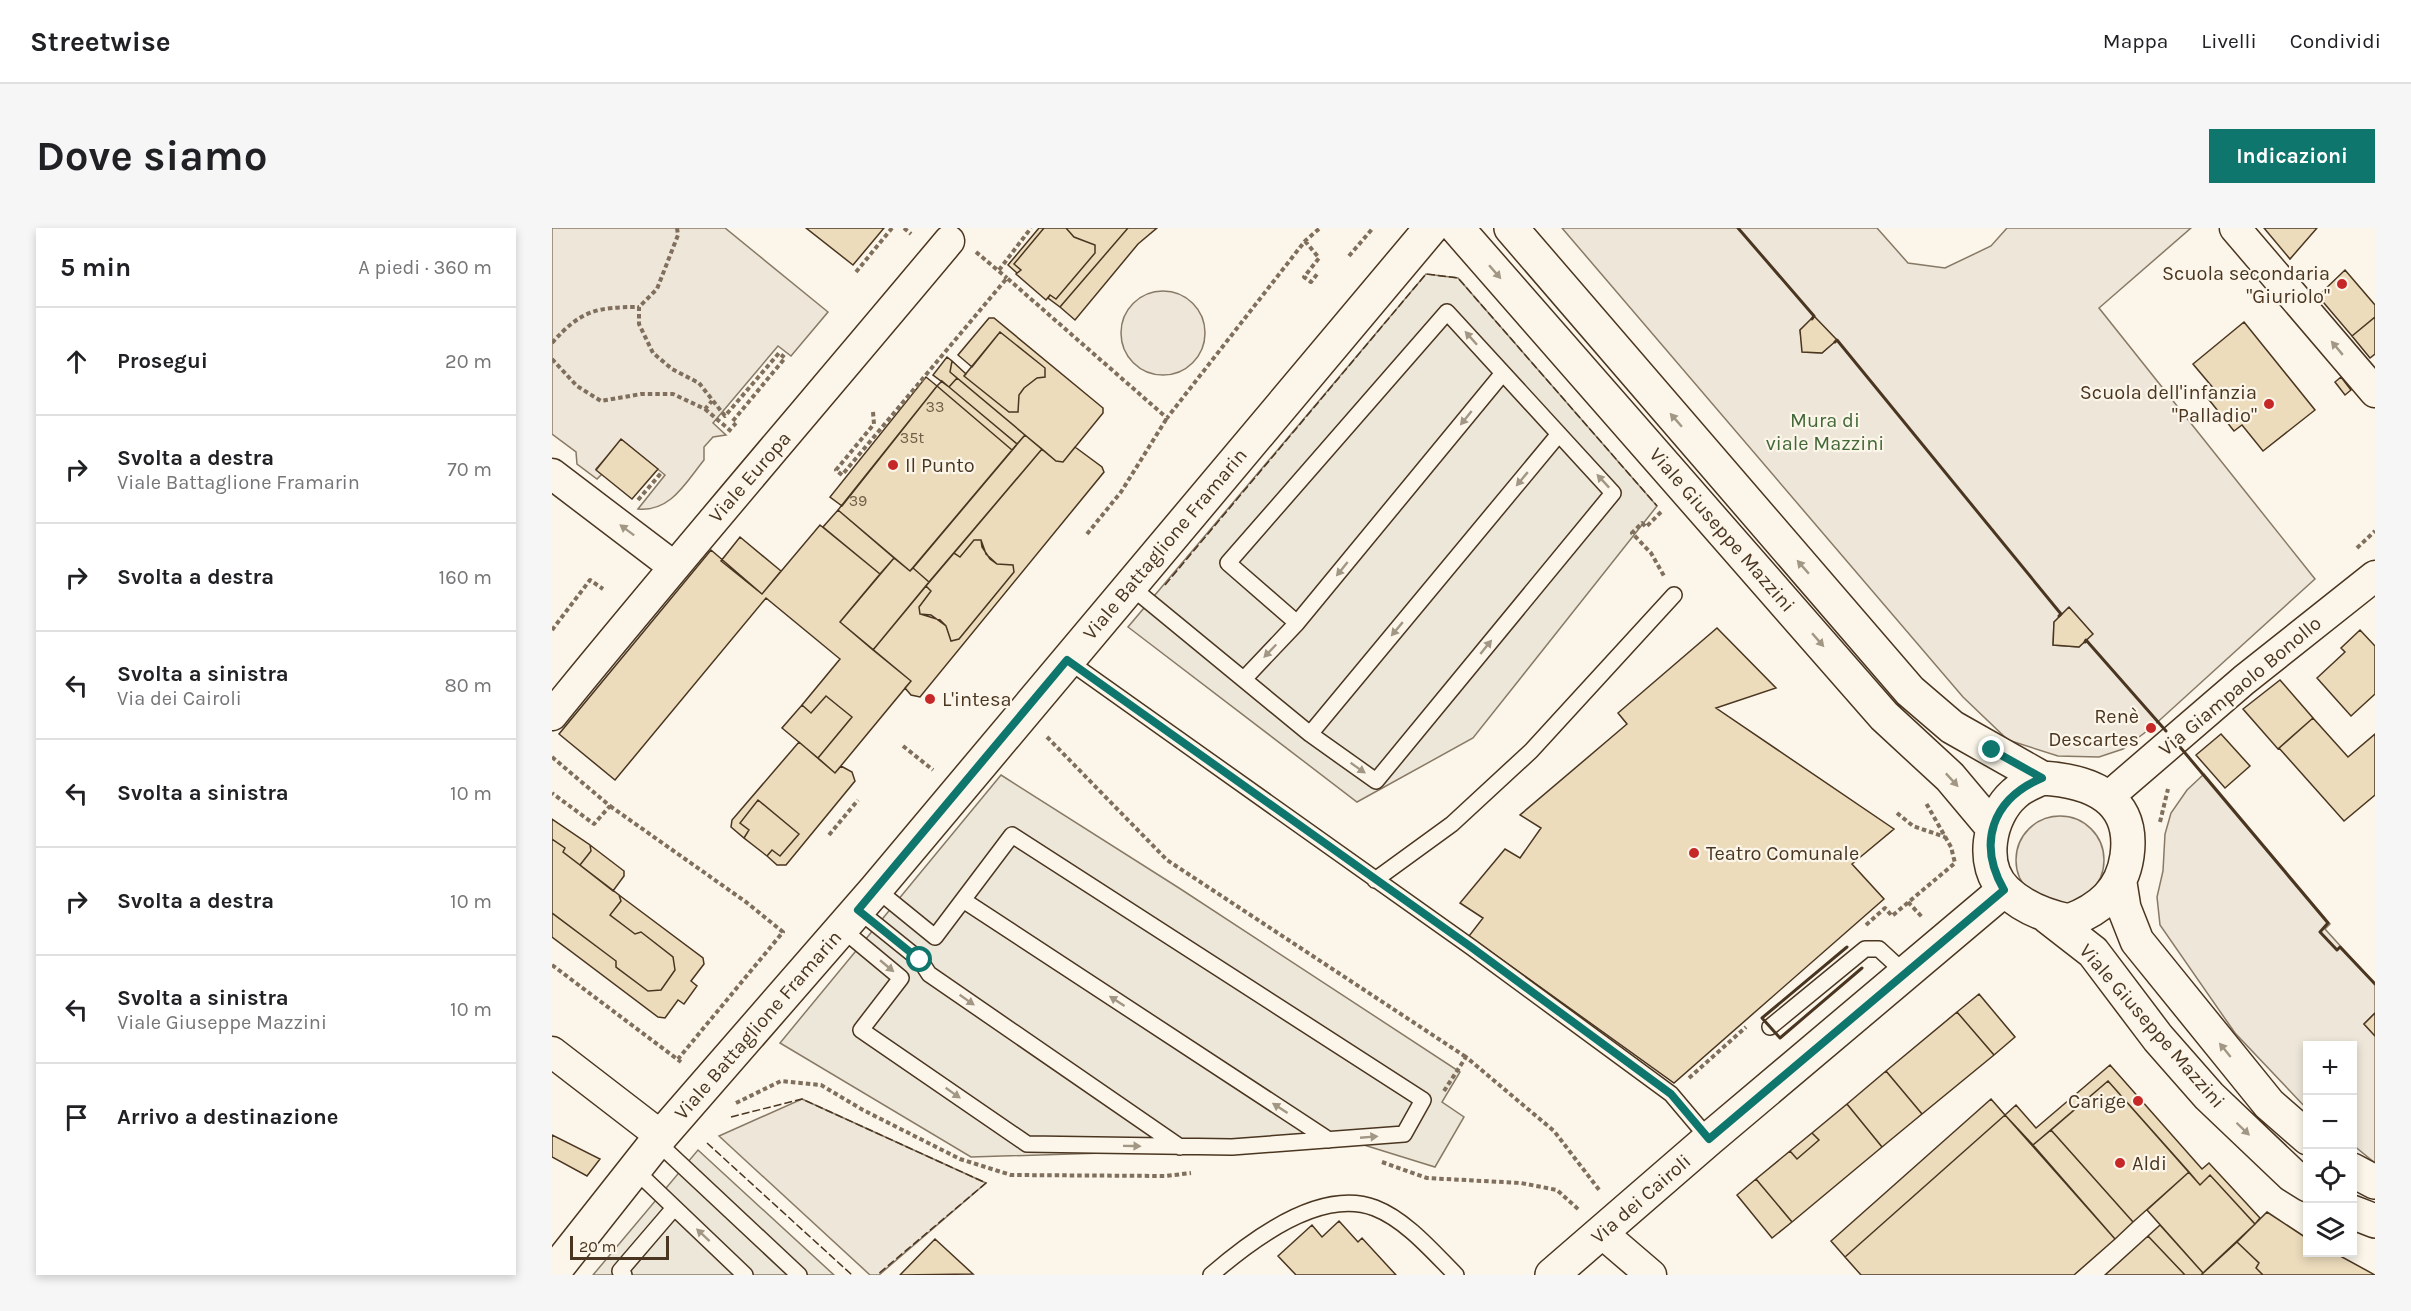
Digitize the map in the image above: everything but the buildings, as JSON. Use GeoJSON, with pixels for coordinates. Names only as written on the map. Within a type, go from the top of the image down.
{"type":"FeatureCollection","features":[{"type":"Feature","properties":{"kind":"main road","name":"Viale Battaglione Framarin"},"geometry":{"type":"LineString","coordinates":[[552,1274],[659,1139],[858,910],[1431,228]]}},
{"type":"Feature","properties":{"kind":"main road","name":"Viale Giuseppe Mazzini"},"geometry":{"type":"LineString","coordinates":[[1457,228],[1884,716],[1950,777],[1992,827]]}},
{"type":"Feature","properties":{"kind":"main road","name":"Viale Giuseppe Mazzini"},"geometry":{"type":"LineString","coordinates":[[1511,228],[1910,691],[1952,727],[2042,778]]}},
{"type":"Feature","properties":{"kind":"main road"},"geometry":{"type":"LineString","coordinates":[[2042,778],[2067,780],[2099,792],[2124,815],[2130,835],[2120,883],[2109,898],[2069,921],[2048,917],[2029,908],[2004,890],[1994,873],[1990,853],[1992,827],[2012,795],[2042,778]]}},
{"type":"Feature","properties":{"kind":"main road","name":"Viale Giuseppe Mazzini"},"geometry":{"type":"LineString","coordinates":[[2120,883],[2124,908],[2137,941],[2269,1104],[2303,1134]]}},
{"type":"Feature","properties":{"kind":"main road","name":"Via dei Cairoli"},"geometry":{"type":"LineString","coordinates":[[1552,1275],[2004,890]]}},
{"type":"Feature","properties":{"kind":"main road","name":"Viale Giuseppe Mazzini"},"geometry":{"type":"LineString","coordinates":[[2048,917],[2098,958],[2158,1038],[2209,1096],[2292,1175],[2303,1182]]}},
{"type":"Feature","properties":{"kind":"main road"},"geometry":{"type":"LineString","coordinates":[[2357,1173],[2375,1182]]}},
{"type":"Feature","properties":{"kind":"main road"},"geometry":{"type":"LineString","coordinates":[[2357,1214],[2375,1221]]}},
{"type":"Feature","properties":{"kind":"street"},"geometry":{"type":"LineString","coordinates":[[2235,228],[2375,392]]}},
{"type":"Feature","properties":{"kind":"street","name":"Viale Europa"},"geometry":{"type":"LineString","coordinates":[[552,715],[673,566],[764,463],[949,241]]}},
{"type":"Feature","properties":{"kind":"street"},"geometry":{"type":"LineString","coordinates":[[552,474],[673,566]]}},
{"type":"Feature","properties":{"kind":"street","name":"Via Giampaolo Bonollo"},"geometry":{"type":"LineString","coordinates":[[2108,798],[2244,680],[2375,576]]}},
{"type":"Feature","properties":{"kind":"street"},"geometry":{"type":"LineString","coordinates":[[552,1052],[659,1139]]}},
{"type":"Feature","properties":{"kind":"street"},"geometry":{"type":"LineString","coordinates":[[1602,1233],[1651,1275]]}},
{"type":"Feature","properties":{"kind":"lane"},"geometry":{"type":"LineString","coordinates":[[1130,586],[1310,734],[1376,781],[1613,493],[1447,312],[1228,563],[1297,623]]}},
{"type":"Feature","properties":{"kind":"lane"},"geometry":{"type":"LineString","coordinates":[[1244,679],[1297,623],[1503,373]]}},
{"type":"Feature","properties":{"kind":"lane"},"geometry":{"type":"LineString","coordinates":[[1310,734],[1559,434]]}},
{"type":"Feature","properties":{"kind":"lane"},"geometry":{"type":"LineString","coordinates":[[1375,880],[1452,824],[1531,751],[1674,595]]}},
{"type":"Feature","properties":{"kind":"lane"},"geometry":{"type":"LineString","coordinates":[[1067,660],[1671,1094],[1709,1139]]}},
{"type":"Feature","properties":{"kind":"lane"},"geometry":{"type":"LineString","coordinates":[[1012,835],[1423,1100],[1404,1134],[1232,1147],[1027,1144],[861,1030],[901,978],[858,910],[935,937],[1012,835]]}},
{"type":"Feature","properties":{"kind":"lane"},"geometry":{"type":"LineString","coordinates":[[963,900],[1329,1140]]}},
{"type":"Feature","properties":{"kind":"lane"},"geometry":{"type":"LineString","coordinates":[[858,910],[920,960],[929,974],[1180,1147]]}},
{"type":"Feature","properties":{"kind":"lane"},"geometry":{"type":"LineString","coordinates":[[1770,1028],[1866,949],[1879,949],[1906,974]]}},
{"type":"Feature","properties":{"kind":"lane"},"geometry":{"type":"LineString","coordinates":[[659,1139],[799,1275]]}},
{"type":"Feature","properties":{"kind":"lane"},"geometry":{"type":"LineString","coordinates":[[634,1170],[745,1275]]}},
{"type":"Feature","properties":{"kind":"lane"},"geometry":{"type":"LineString","coordinates":[[1211,1275],[1261,1235],[1320,1207],[1345,1202],[1375,1208],[1397,1222],[1456,1275]]}},
{"type":"Feature","properties":{"kind":"lane"},"geometry":{"type":"LineString","coordinates":[[620,1274],[674,1208]]}},
{"type":"Feature","properties":{"kind":"path"},"geometry":{"type":"LineString","coordinates":[[552,343],[568,325],[602,307],[639,307],[657,289],[678,235],[677,228]]}},
{"type":"Feature","properties":{"kind":"path"},"geometry":{"type":"LineString","coordinates":[[856,272],[892,228]]}},
{"type":"Feature","properties":{"kind":"path"},"geometry":{"type":"LineString","coordinates":[[903,228],[911,234]]}},
{"type":"Feature","properties":{"kind":"path"},"geometry":{"type":"LineString","coordinates":[[999,270],[1031,228]]}},
{"type":"Feature","properties":{"kind":"path"},"geometry":{"type":"LineString","coordinates":[[1087,534],[1121,492],[1167,418],[1305,241],[1320,228]]}},
{"type":"Feature","properties":{"kind":"path"},"geometry":{"type":"LineString","coordinates":[[1349,256],[1373,228]]}},
{"type":"Feature","properties":{"kind":"path"},"geometry":{"type":"LineString","coordinates":[[1305,241],[1319,258],[1304,277],[1311,282],[1318,273]]}},
{"type":"Feature","properties":{"kind":"path"},"geometry":{"type":"LineString","coordinates":[[980,255],[1167,418]]}},
{"type":"Feature","properties":{"kind":"path"},"geometry":{"type":"LineString","coordinates":[[873,412],[874,424],[836,470],[842,475],[1007,278]]}},
{"type":"Feature","properties":{"kind":"path"},"geometry":{"type":"LineString","coordinates":[[639,307],[639,324],[653,353],[672,369],[699,383],[725,417],[779,353],[784,358],[732,422],[736,426]]}},
{"type":"Feature","properties":{"kind":"path"},"geometry":{"type":"LineString","coordinates":[[552,359],[577,386],[601,402],[641,394],[673,394],[705,409],[732,432]]}},
{"type":"Feature","properties":{"kind":"path"},"geometry":{"type":"LineString","coordinates":[[705,409],[712,401]]}},
{"type":"Feature","properties":{"kind":"path"},"geometry":{"type":"LineString","coordinates":[[636,502],[662,472]]}},
{"type":"Feature","properties":{"kind":"path"},"geometry":{"type":"LineString","coordinates":[[1651,553],[1632,533],[1642,523],[1646,527],[1669,503]]}},
{"type":"Feature","properties":{"kind":"path"},"geometry":{"type":"LineString","coordinates":[[552,630],[590,580],[603,589]]}},
{"type":"Feature","properties":{"kind":"path"},"geometry":{"type":"LineString","coordinates":[[1023,712],[1167,860],[1466,1058],[1554,1131],[1606,1198]]}},
{"type":"Feature","properties":{"kind":"path"},"geometry":{"type":"LineString","coordinates":[[903,746],[941,777]]}},
{"type":"Feature","properties":{"kind":"path"},"geometry":{"type":"LineString","coordinates":[[552,757],[610,806],[746,902],[783,932],[678,1059],[552,965]]}},
{"type":"Feature","properties":{"kind":"path"},"geometry":{"type":"LineString","coordinates":[[2158,833],[2170,779]]}},
{"type":"Feature","properties":{"kind":"path"},"geometry":{"type":"LineString","coordinates":[[552,793],[594,824],[610,806]]}},
{"type":"Feature","properties":{"kind":"path"},"geometry":{"type":"LineString","coordinates":[[829,835],[858,800]]}},
{"type":"Feature","properties":{"kind":"path"},"geometry":{"type":"LineString","coordinates":[[1885,908],[1892,916],[1955,863],[1945,838],[1924,800]]}},
{"type":"Feature","properties":{"kind":"path"},"geometry":{"type":"LineString","coordinates":[[1897,813],[1913,825],[1945,838]]}},
{"type":"Feature","properties":{"kind":"path"},"geometry":{"type":"LineString","coordinates":[[1908,902],[1927,924]]}},
{"type":"Feature","properties":{"kind":"path"},"geometry":{"type":"LineString","coordinates":[[1414,1116],[1424,1121],[1466,1058]]}},
{"type":"Feature","properties":{"kind":"green space"},"geometry":{"type":"Polygon","coordinates":[[[552,228],[725,228],[828,312],[791,356],[778,346],[713,423],[726,435],[713,437],[704,447],[704,460],[691,477],[677,494],[660,506],[638,509],[665,475],[622,440],[596,469],[602,474],[597,479],[577,464],[576,452],[552,434],[552,228]]]}},
{"type":"Feature","properties":{"kind":"green space","name":"Mura di viale Mazzini"},"geometry":{"type":"Polygon","coordinates":[[[1562,228],[1877,228],[1908,263],[1945,268],[1991,246],[2007,228],[2191,228],[2099,308],[2315,579],[2151,728],[2123,749],[2099,757],[2058,756],[2008,740],[1963,697],[1562,228]],[[1814,317],[1800,330],[1803,352],[1822,353],[1836,340],[1814,317]],[[2068,608],[2054,622],[2053,645],[2079,647],[2092,634],[2068,608]]]}},
{"type":"Feature","properties":{"kind":"green space"},"geometry":{"type":"Polygon","coordinates":[[[1163,291],[1179,294],[1198,310],[1205,333],[1202,349],[1186,368],[1163,375],[1147,372],[1128,356],[1121,333],[1124,317],[1140,298],[1163,291]]]}},
{"type":"Feature","properties":{"kind":"green space"},"geometry":{"type":"Polygon","coordinates":[[[2204,774],[2330,924],[2325,929],[2375,984],[2375,1013],[2364,1024],[2375,1036],[2375,1163],[2357,1148],[2357,1041],[2303,1041],[2303,1105],[2235,1033],[2160,925],[2157,897],[2163,871],[2165,834],[2171,813],[2187,790],[2204,774]]]}},
{"type":"Feature","properties":{"kind":"green space"},"geometry":{"type":"Polygon","coordinates":[[[2060,816],[2085,823],[2097,835],[2104,860],[2097,885],[2085,897],[2060,904],[2035,897],[2023,885],[2016,860],[2023,835],[2035,823],[2060,816]]]}},
{"type":"Feature","properties":{"kind":"green space"},"geometry":{"type":"Polygon","coordinates":[[[802,1099],[986,1183],[879,1275],[870,1275],[719,1136],[802,1099]]]}},
{"type":"Feature","properties":{"kind":"shaded area"},"geometry":{"type":"Polygon","coordinates":[[[1426,274],[1458,278],[1657,506],[1473,738],[1357,802],[1128,627],[1426,274]]]}},
{"type":"Feature","properties":{"kind":"shaded area"},"geometry":{"type":"Polygon","coordinates":[[[1001,775],[1179,888],[1460,1072],[1442,1102],[1464,1117],[1435,1167],[1364,1145],[971,1157],[780,1043],[1001,775]]]}},
{"type":"Feature","properties":{"kind":"shaded area"},"geometry":{"type":"Polygon","coordinates":[[[698,1150],[834,1275],[593,1275],[698,1150]]]}},
{"type":"Feature","properties":{"kind":"fence"},"geometry":{"type":"LineString","coordinates":[[1165,585],[1426,274],[1458,278],[1657,506]]}},
{"type":"Feature","properties":{"kind":"fence"},"geometry":{"type":"LineString","coordinates":[[731,1117],[802,1099],[986,1183],[877,1275]]}},
{"type":"Feature","properties":{"kind":"fence"},"geometry":{"type":"LineString","coordinates":[[707,1143],[852,1275]]}},
{"type":"Feature","properties":{"kind":"wall"},"geometry":{"type":"LineString","coordinates":[[1738,228],[1814,316],[1812,319]]}},
{"type":"Feature","properties":{"kind":"wall"},"geometry":{"type":"LineString","coordinates":[[1835,342],[1837,340],[2061,614],[2059,616]]}},
{"type":"Feature","properties":{"kind":"wall"},"geometry":{"type":"LineString","coordinates":[[2085,642],[2086,640],[2166,731]]}},
{"type":"Feature","properties":{"kind":"wall"},"geometry":{"type":"LineString","coordinates":[[2180,747],[2328,923],[2320,932],[2337,950],[2340,947],[2375,984]]}},
{"type":"Feature","properties":{"kind":"wall"},"geometry":{"type":"LineString","coordinates":[[1847,947],[1762,1018],[1780,1038],[1862,968]]}},
{"type":"Feature","properties":{"kind":"place","name":"Scuola secondaria \"Giuriolo\""},"geometry":{"type":"Point","coordinates":[2342,284]}},
{"type":"Feature","properties":{"kind":"place","name":"Scuola dell'infanzia \"Palladio\""},"geometry":{"type":"Point","coordinates":[2269,404]}},
{"type":"Feature","properties":{"kind":"place","name":"Il Punto"},"geometry":{"type":"Point","coordinates":[893,465]}},
{"type":"Feature","properties":{"kind":"place","name":"L'intesa"},"geometry":{"type":"Point","coordinates":[930,699]}},
{"type":"Feature","properties":{"kind":"place","name":"Renè Descartes"},"geometry":{"type":"Point","coordinates":[2151,728]}},
{"type":"Feature","properties":{"kind":"place","name":"Teatro Comunale"},"geometry":{"type":"Point","coordinates":[1694,853]}},
{"type":"Feature","properties":{"kind":"place","name":"Carige"},"geometry":{"type":"Point","coordinates":[2138,1101]}},
{"type":"Feature","properties":{"kind":"place","name":"Aldi"},"geometry":{"type":"Point","coordinates":[2120,1163]}},
{"type":"Feature","properties":{"kind":"route"},"geometry":{"type":"LineString","coordinates":[[920,960],[858,910],[1067,660],[1471,947],[1671,1094],[1709,1139],[2004,890],[1994,873],[1990,853],[1992,827],[2003,806],[2012,795],[2042,778],[1992,750]]}}]}
